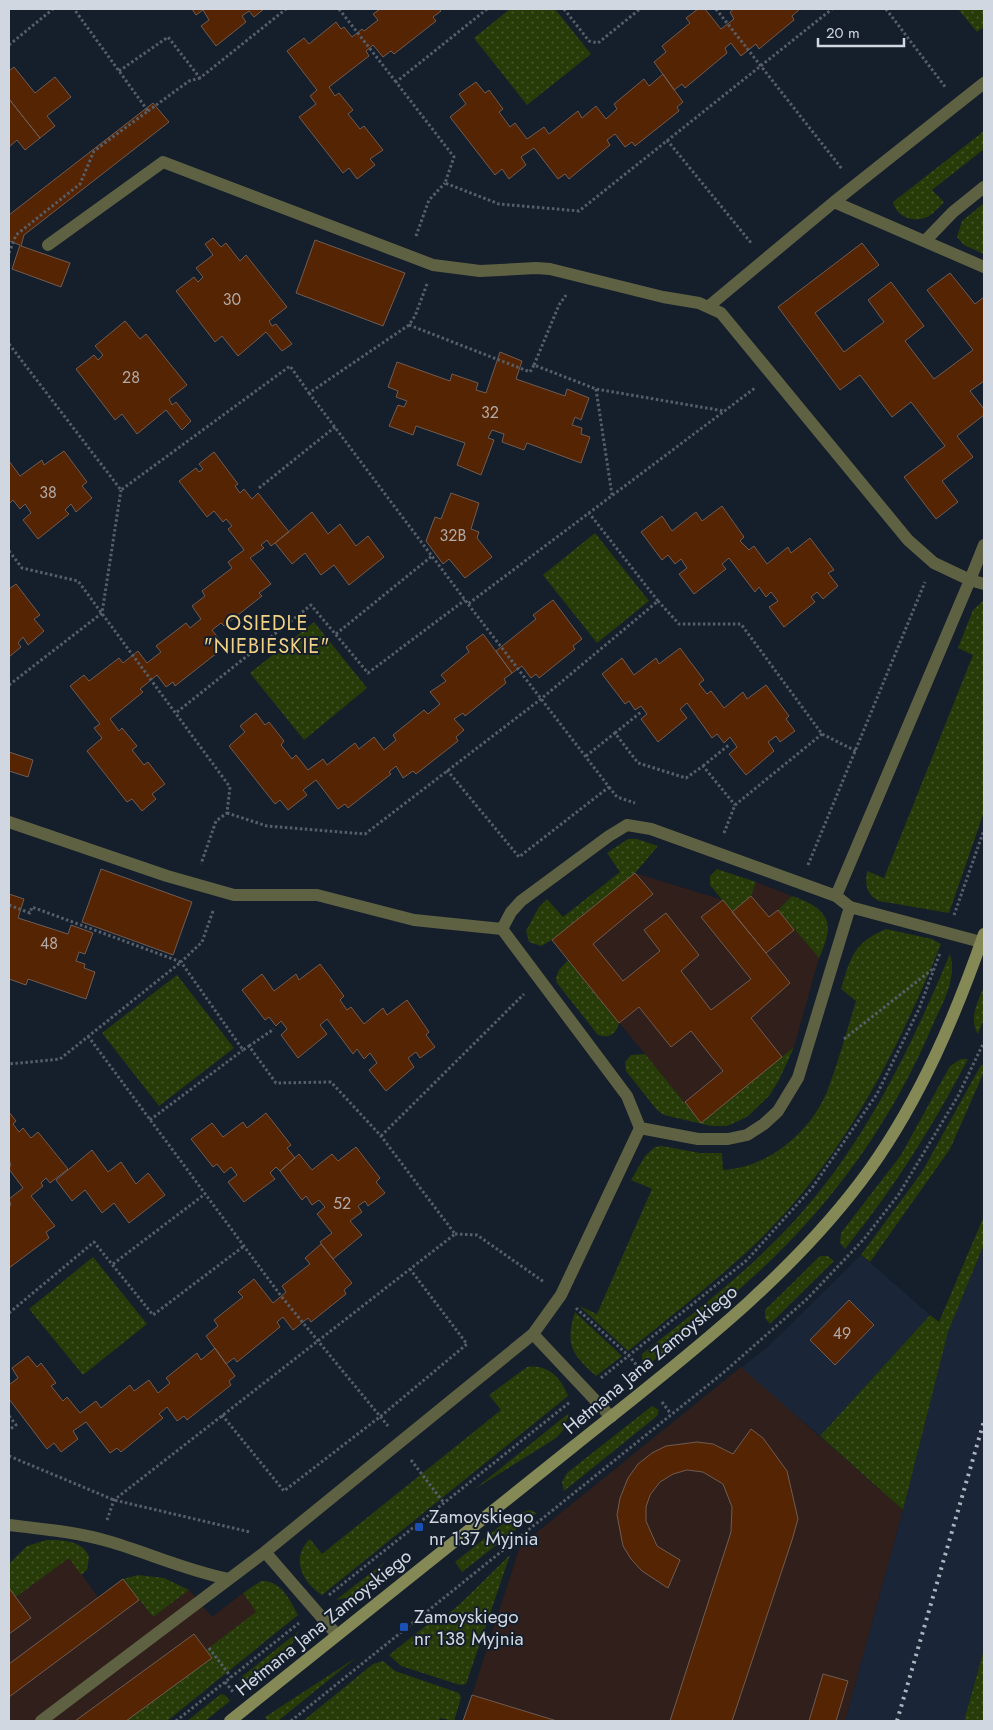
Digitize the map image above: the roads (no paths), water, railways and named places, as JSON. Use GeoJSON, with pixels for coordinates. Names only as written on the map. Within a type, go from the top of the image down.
{"type":"FeatureCollection","features":[{"type":"Feature","properties":{"kind":"street"},"geometry":{"type":"LineString","coordinates":[[709,306],[854,185],[984,84]]}},
{"type":"Feature","properties":{"kind":"street"},"geometry":{"type":"LineString","coordinates":[[48,245],[163,162],[433,265],[480,271],[550,269],[663,297],[709,306],[721,313],[908,540],[934,563],[970,580],[984,584]]}},
{"type":"Feature","properties":{"kind":"street"},"geometry":{"type":"LineString","coordinates":[[925,241],[953,212],[984,187]]}},
{"type":"Feature","properties":{"kind":"street"},"geometry":{"type":"LineString","coordinates":[[834,202],[984,267]]}},
{"type":"Feature","properties":{"kind":"street"},"geometry":{"type":"LineString","coordinates":[[836,896],[984,545]]}},
{"type":"Feature","properties":{"kind":"street"},"geometry":{"type":"LineString","coordinates":[[9,822],[167,876],[234,895],[317,895],[414,920],[502,929],[627,1096],[640,1128],[561,1295],[533,1334],[265,1552],[41,1721]]}},
{"type":"Feature","properties":{"kind":"street"},"geometry":{"type":"LineString","coordinates":[[502,929],[511,912],[521,901],[609,836],[627,825],[651,829],[836,896],[850,907],[948,932],[983,938]]}},
{"type":"Feature","properties":{"kind":"street"},"geometry":{"type":"LineString","coordinates":[[640,1128],[698,1139],[728,1138],[747,1135],[764,1124],[778,1111],[798,1078],[850,907]]}},
{"type":"Feature","properties":{"kind":"street","name":"Hetmana Jana Zamoyskiego"},"geometry":{"type":"LineString","coordinates":[[230,1721],[746,1306],[787,1266],[831,1218],[870,1169],[905,1115],[933,1063],[960,1002],[983,938]]}},
{"type":"Feature","properties":{"kind":"street"},"geometry":{"type":"LineString","coordinates":[[533,1334],[611,1416]]}},
{"type":"Feature","properties":{"kind":"street"},"geometry":{"type":"LineString","coordinates":[[9,1525],[58,1530],[100,1539],[200,1573],[229,1579]]}},
{"type":"Feature","properties":{"kind":"street"},"geometry":{"type":"LineString","coordinates":[[265,1552],[337,1635]]}},
{"type":"Feature","properties":{"kind":"railway"},"geometry":{"type":"LineString","coordinates":[[897,1721],[984,1421]]}},
{"type":"Feature","properties":{"kind":"place","name":"Zamoyskiego nr 137 Myjnia"},"geometry":{"type":"Point","coordinates":[419,1527]}},
{"type":"Feature","properties":{"kind":"place","name":"Zamoyskiego nr 138 Myjnia"},"geometry":{"type":"Point","coordinates":[404,1627]}},
{"type":"Feature","properties":{"kind":"district","name":"OSIEDLE \"NIEBIESKIE\""},"geometry":{"type":"Point","coordinates":[267,634]}}]}
